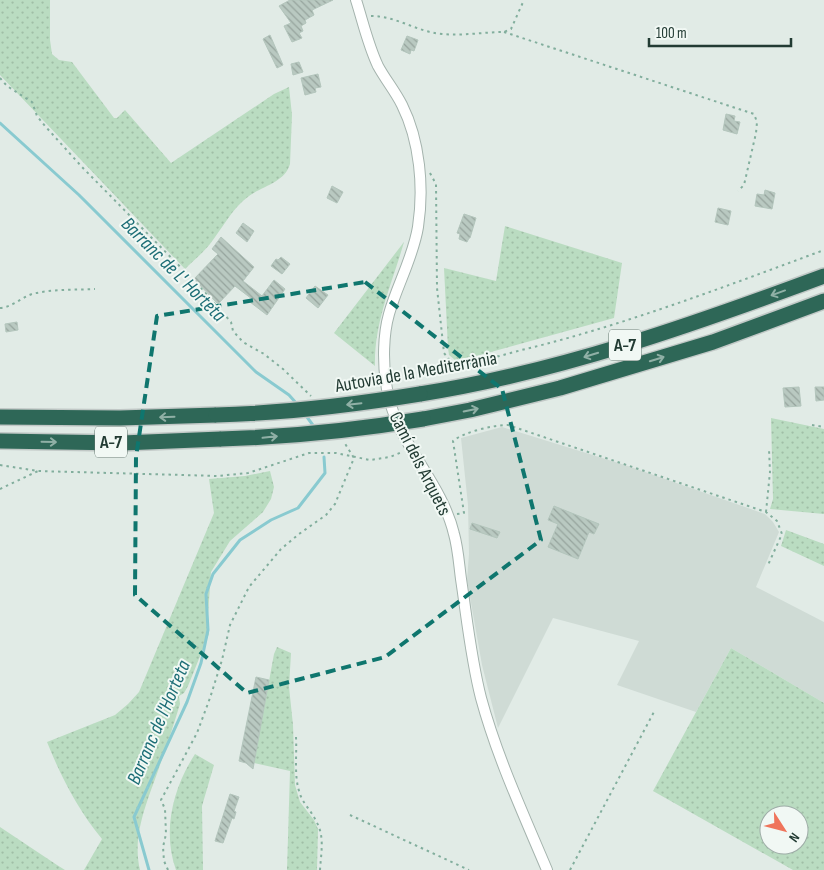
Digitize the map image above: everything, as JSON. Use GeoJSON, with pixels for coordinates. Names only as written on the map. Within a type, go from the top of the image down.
{"type":"FeatureCollection","features":[{"type":"Feature","properties":{"kind":"highway","name":"Autovia de la Mediterrània"},"geometry":{"type":"LineString","coordinates":[[0,416],[120,418],[245,414],[375,402],[456,388],[575,360],[705,320],[824,276]]}},
{"type":"Feature","properties":{"kind":"highway","name":"A-7"},"geometry":{"type":"LineString","coordinates":[[0,441],[122,442],[221,440],[382,426],[470,410],[560,388],[713,342],[824,301]]}},
{"type":"Feature","properties":{"kind":"street","name":"Camí dels Arquets"},"geometry":{"type":"LineString","coordinates":[[356,0],[370,48],[378,67],[403,107],[412,131],[421,183],[418,227],[408,266],[398,287],[388,317],[384,349],[386,384],[394,419],[442,501],[454,533],[470,641],[481,697],[505,770],[548,870]]}},
{"type":"Feature","properties":{"kind":"path"},"geometry":{"type":"LineString","coordinates":[[362,18],[384,16],[417,29],[441,34],[504,32],[511,30],[524,0]]}},
{"type":"Feature","properties":{"kind":"path"},"geometry":{"type":"LineString","coordinates":[[504,32],[754,114],[758,122],[756,133],[744,185],[738,191]]}},
{"type":"Feature","properties":{"kind":"path"},"geometry":{"type":"LineString","coordinates":[[0,78],[7,86],[32,102],[37,116],[45,126],[183,272],[199,286],[231,322],[233,331],[243,342],[264,354],[283,369],[307,390],[312,397]]}},
{"type":"Feature","properties":{"kind":"path"},"geometry":{"type":"LineString","coordinates":[[417,152],[436,184],[437,288],[444,353],[452,363],[466,364],[546,344],[627,320],[824,250]]}},
{"type":"Feature","properties":{"kind":"path"},"geometry":{"type":"LineString","coordinates":[[0,308],[31,295],[60,290],[95,289]]}},
{"type":"Feature","properties":{"kind":"path"},"geometry":{"type":"LineString","coordinates":[[448,516],[464,513],[453,441],[459,436],[508,425],[766,512],[781,527],[782,534],[768,565]]}},
{"type":"Feature","properties":{"kind":"path"},"geometry":{"type":"LineString","coordinates":[[812,425],[824,427]]}},
{"type":"Feature","properties":{"kind":"path"},"geometry":{"type":"LineString","coordinates":[[343,440],[354,458]]}},
{"type":"Feature","properties":{"kind":"path"},"geometry":{"type":"LineString","coordinates":[[0,465],[38,471],[218,476],[248,473],[309,453],[336,453],[370,460],[411,449]]}},
{"type":"Feature","properties":{"kind":"path"},"geometry":{"type":"LineString","coordinates":[[766,512],[770,472],[769,449]]}},
{"type":"Feature","properties":{"kind":"path"},"geometry":{"type":"LineString","coordinates":[[168,870],[164,861],[163,847],[166,834],[165,809],[161,800],[197,733],[222,660],[230,625],[249,587],[282,550],[299,534],[326,515],[335,504],[354,458]]}},
{"type":"Feature","properties":{"kind":"path"},"geometry":{"type":"LineString","coordinates":[[0,489],[38,471]]}},
{"type":"Feature","properties":{"kind":"path"},"geometry":{"type":"LineString","coordinates":[[570,870],[655,710]]}},
{"type":"Feature","properties":{"kind":"path"},"geometry":{"type":"LineString","coordinates":[[296,737],[299,791],[302,802],[317,821],[321,831],[320,870]]}},
{"type":"Feature","properties":{"kind":"path"},"geometry":{"type":"LineString","coordinates":[[350,815],[469,870]]}},
{"type":"Feature","properties":{"kind":"highlighted area"},"geometry":{"type":"Polygon","coordinates":[[[365,282],[502,389],[541,540],[385,657],[247,693],[135,595],[136,457],[157,316],[365,282]]]}},
{"type":"Feature","properties":{"kind":"shaded area"},"geometry":{"type":"Polygon","coordinates":[[[502,427],[628,466],[765,514],[779,532],[756,587],[824,622],[824,703],[731,648],[696,712],[617,685],[639,641],[553,618],[498,728],[482,665],[467,580],[469,554],[468,505],[461,438],[502,427]]]}},
{"type":"Feature","properties":{"kind":"green space"},"geometry":{"type":"Polygon","coordinates":[[[0,0],[50,0],[52,54],[59,60],[72,62],[114,118],[117,118],[125,110],[171,163],[274,94],[289,87],[292,115],[290,164],[287,170],[279,179],[243,201],[207,247],[185,269],[0,75],[0,0]]]}},
{"type":"Feature","properties":{"kind":"green space"},"geometry":{"type":"Polygon","coordinates":[[[505,226],[622,263],[614,318],[480,355],[455,360],[449,355],[448,348],[444,268],[496,281],[505,226]]]}},
{"type":"Feature","properties":{"kind":"green space"},"geometry":{"type":"Polygon","coordinates":[[[404,242],[377,334],[375,366],[334,333],[404,242]]]}},
{"type":"Feature","properties":{"kind":"green space"},"geometry":{"type":"Polygon","coordinates":[[[771,418],[824,429],[824,514],[770,509],[773,499],[771,418]]]}},
{"type":"Feature","properties":{"kind":"green space"},"geometry":{"type":"Polygon","coordinates":[[[270,471],[274,487],[271,499],[263,512],[230,541],[211,572],[208,615],[209,634],[188,686],[184,693],[179,696],[180,704],[147,801],[138,842],[140,870],[84,870],[102,839],[85,817],[71,793],[47,742],[115,715],[139,692],[214,513],[209,479],[245,476],[270,471]]]}},
{"type":"Feature","properties":{"kind":"green space"},"geometry":{"type":"Polygon","coordinates":[[[786,530],[824,544],[824,566],[781,546],[786,530]]]}},
{"type":"Feature","properties":{"kind":"green space"},"geometry":{"type":"Polygon","coordinates":[[[277,647],[291,653],[289,687],[293,725],[295,785],[300,802],[314,820],[318,829],[317,870],[287,870],[290,771],[254,763],[274,654],[277,647]]]}},
{"type":"Feature","properties":{"kind":"green space"},"geometry":{"type":"Polygon","coordinates":[[[731,648],[824,703],[824,870],[793,870],[766,855],[809,855],[809,805],[759,805],[759,851],[653,791],[731,648]]]}},
{"type":"Feature","properties":{"kind":"green space"},"geometry":{"type":"Polygon","coordinates":[[[195,754],[214,765],[202,806],[203,870],[176,870],[170,840],[172,810],[181,781],[195,754]]]}},
{"type":"Feature","properties":{"kind":"green space"},"geometry":{"type":"Polygon","coordinates":[[[0,827],[57,865],[65,870],[0,870],[0,827]]]}},
{"type":"Feature","properties":{"kind":"building"},"geometry":{"type":"Polygon","coordinates":[[[290,0],[333,0],[312,10],[314,15],[305,20],[306,23],[301,26],[303,31],[299,33],[302,38],[292,42],[284,26],[291,23],[279,6],[290,0]]]}},
{"type":"Feature","properties":{"kind":"building"},"geometry":{"type":"Polygon","coordinates":[[[270,35],[283,65],[277,68],[263,39],[270,35]]]}},
{"type":"Feature","properties":{"kind":"building"},"geometry":{"type":"Polygon","coordinates":[[[407,36],[418,40],[414,51],[411,50],[410,54],[401,50],[407,36]]]}},
{"type":"Feature","properties":{"kind":"building"},"geometry":{"type":"Polygon","coordinates":[[[299,62],[303,72],[293,75],[291,64],[299,62]]]}},
{"type":"Feature","properties":{"kind":"building"},"geometry":{"type":"Polygon","coordinates":[[[318,74],[321,87],[315,88],[316,92],[305,95],[301,78],[318,74]]]}},
{"type":"Feature","properties":{"kind":"building"},"geometry":{"type":"Polygon","coordinates":[[[726,114],[735,116],[734,121],[740,122],[737,134],[723,130],[726,114]]]}},
{"type":"Feature","properties":{"kind":"building"},"geometry":{"type":"Polygon","coordinates":[[[332,186],[343,192],[337,203],[327,198],[332,186]]]}},
{"type":"Feature","properties":{"kind":"building"},"geometry":{"type":"Polygon","coordinates":[[[765,190],[775,193],[772,209],[755,206],[757,194],[764,195],[765,190]]]}},
{"type":"Feature","properties":{"kind":"building"},"geometry":{"type":"Polygon","coordinates":[[[718,208],[731,211],[728,225],[715,222],[718,208]]]}},
{"type":"Feature","properties":{"kind":"building"},"geometry":{"type":"Polygon","coordinates":[[[464,214],[476,218],[467,242],[459,239],[460,234],[457,233],[464,214]]]}},
{"type":"Feature","properties":{"kind":"building"},"geometry":{"type":"Polygon","coordinates":[[[243,223],[254,231],[247,242],[236,233],[243,223]]]}},
{"type":"Feature","properties":{"kind":"building"},"geometry":{"type":"Polygon","coordinates":[[[221,237],[254,267],[243,281],[262,296],[274,280],[285,289],[267,315],[250,302],[252,299],[235,286],[218,304],[194,279],[218,254],[212,249],[221,237]]]}},
{"type":"Feature","properties":{"kind":"building"},"geometry":{"type":"Polygon","coordinates":[[[281,257],[290,264],[282,274],[271,266],[276,259],[278,260],[281,257]]]}},
{"type":"Feature","properties":{"kind":"building"},"geometry":{"type":"Polygon","coordinates":[[[315,286],[328,295],[318,308],[306,298],[315,286]]]}},
{"type":"Feature","properties":{"kind":"building"},"geometry":{"type":"Polygon","coordinates":[[[17,322],[18,330],[6,332],[5,324],[17,322]]]}},
{"type":"Feature","properties":{"kind":"building"},"geometry":{"type":"Polygon","coordinates":[[[799,387],[801,406],[785,407],[783,388],[799,387]]]}},
{"type":"Feature","properties":{"kind":"building"},"geometry":{"type":"Polygon","coordinates":[[[815,387],[824,387],[824,400],[816,401],[815,387]]]}},
{"type":"Feature","properties":{"kind":"building"},"geometry":{"type":"Polygon","coordinates":[[[554,506],[599,524],[594,534],[589,532],[578,559],[548,547],[558,524],[548,520],[554,506]]]}},
{"type":"Feature","properties":{"kind":"building"},"geometry":{"type":"Polygon","coordinates":[[[472,523],[500,532],[497,538],[470,529],[472,523]]]}},
{"type":"Feature","properties":{"kind":"building"},"geometry":{"type":"Polygon","coordinates":[[[256,677],[269,680],[253,769],[246,763],[239,761],[256,677]]]}},
{"type":"Feature","properties":{"kind":"building"},"geometry":{"type":"Polygon","coordinates":[[[230,794],[239,797],[234,811],[236,812],[234,819],[232,818],[223,843],[215,841],[230,794]]]}},
{"type":"Feature","properties":{"kind":"waterway","name":"Barranc de L' Horteta"},"geometry":{"type":"LineString","coordinates":[[0,123],[79,195],[256,372],[289,395],[297,404]]}},
{"type":"Feature","properties":{"kind":"waterway","name":"Barranc de L' Horteta"},"geometry":{"type":"LineString","coordinates":[[304,413],[315,428]]}},
{"type":"Feature","properties":{"kind":"waterway","name":"Barranc de l'Horteta"},"geometry":{"type":"LineString","coordinates":[[149,870],[134,817],[187,702],[201,663],[208,630],[206,594],[213,574],[240,540],[271,520],[298,508],[325,473],[324,457]]}}]}
